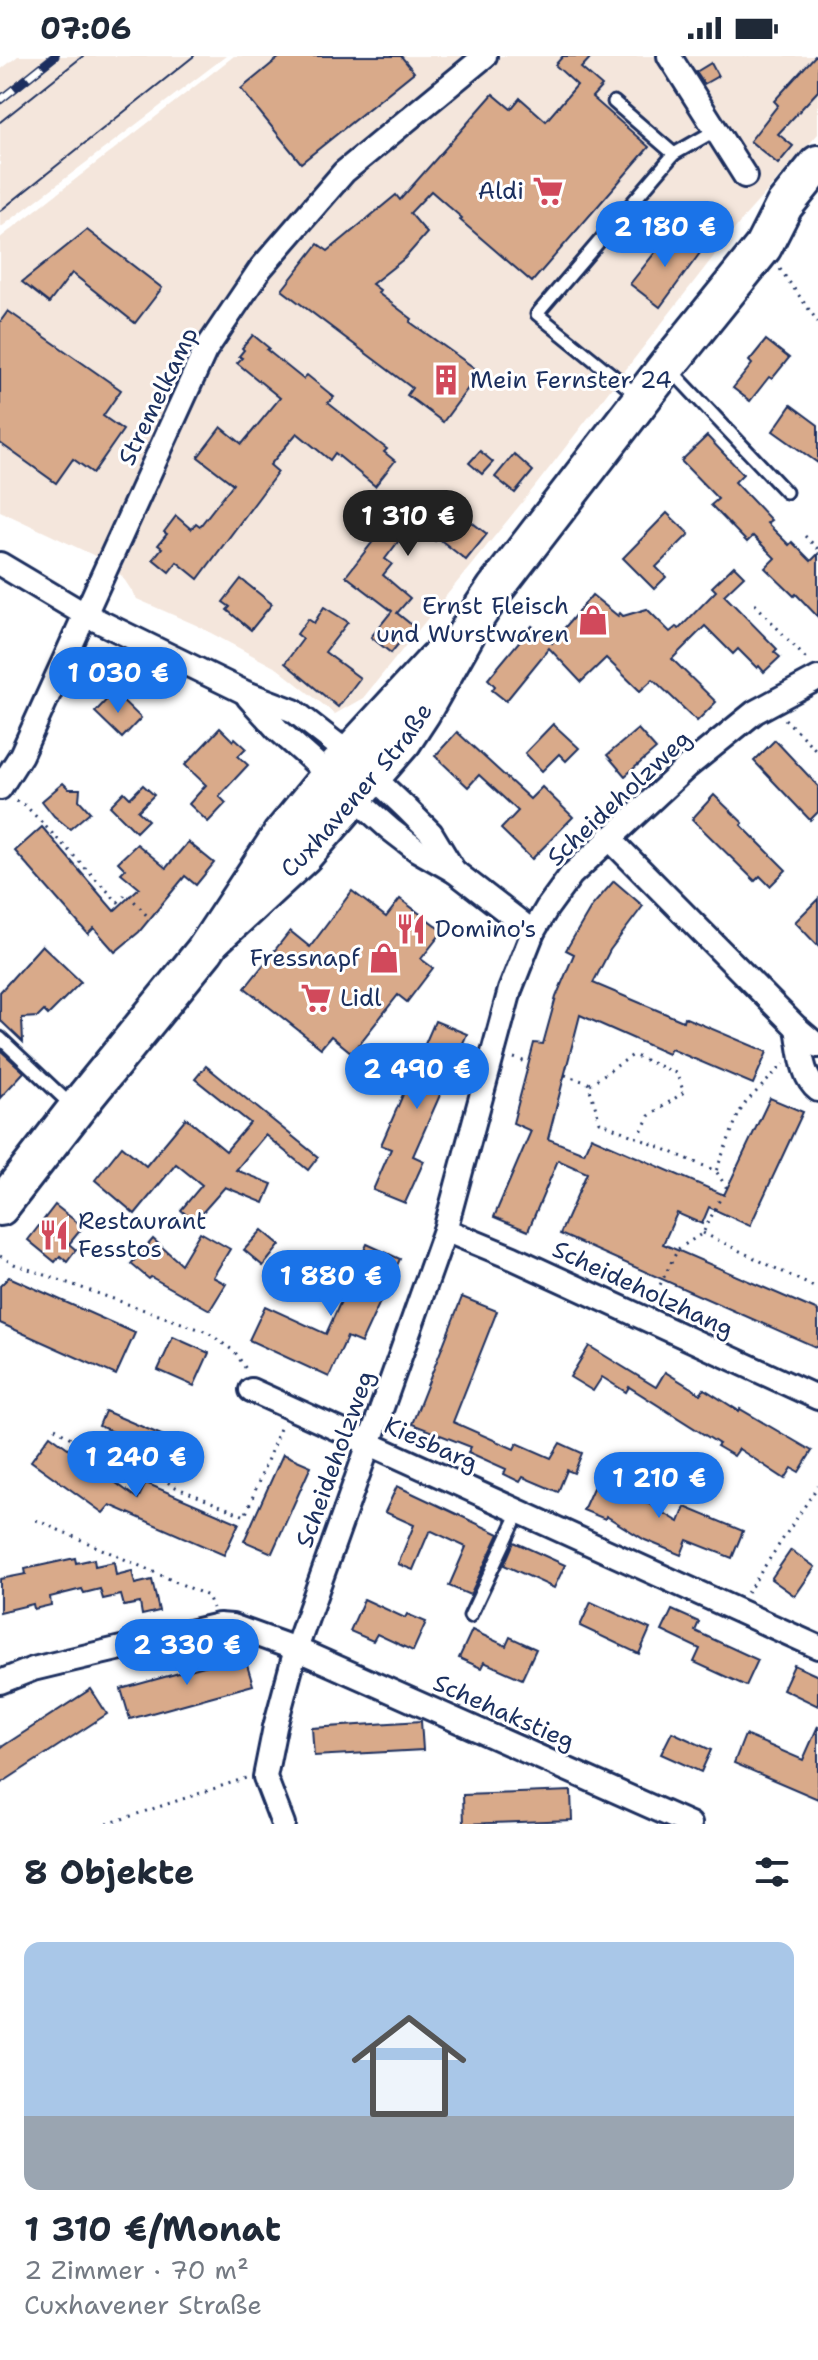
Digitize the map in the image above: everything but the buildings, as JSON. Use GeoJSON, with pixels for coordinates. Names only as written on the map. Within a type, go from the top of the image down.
{"type":"FeatureCollection","features":[{"type":"Feature","properties":{"kind":"main road","name":"Cuxhavener Straße"},"geometry":{"type":"LineString","coordinates":[[0,1207],[214,938],[304,855],[352,776],[408,735],[495,589],[763,247],[784,206],[818,164]]}},
{"type":"Feature","properties":{"kind":"main road","name":"Cuxhavener Straße"},"geometry":{"type":"LineString","coordinates":[[763,247],[805,217],[818,202]]}},
{"type":"Feature","properties":{"kind":"street","name":"Stremelkamp"},"geometry":{"type":"LineString","coordinates":[[6,794],[84,614],[205,351],[261,268],[344,172],[485,56]]}},
{"type":"Feature","properties":{"kind":"street"},"geometry":{"type":"LineString","coordinates":[[669,56],[745,176]]}},
{"type":"Feature","properties":{"kind":"street"},"geometry":{"type":"LineString","coordinates":[[0,564],[84,614],[244,692],[294,711],[417,850],[454,871],[533,932]]}},
{"type":"Feature","properties":{"kind":"street","name":"Scheideholzweg"},"geometry":{"type":"LineString","coordinates":[[265,1777],[296,1649],[445,1230],[510,990],[533,932],[559,891],[609,838],[723,736],[815,673]]}},
{"type":"Feature","properties":{"kind":"street"},"geometry":{"type":"LineString","coordinates":[[609,838],[797,1028],[810,1048],[809,1080],[818,1090]]}},
{"type":"Feature","properties":{"kind":"street","name":"Scheideholzhang"},"geometry":{"type":"LineString","coordinates":[[445,1230],[818,1398]]}},
{"type":"Feature","properties":{"kind":"street","name":"Kiesbarg"},"geometry":{"type":"LineString","coordinates":[[251,1390],[818,1647]]}},
{"type":"Feature","properties":{"kind":"street"},"geometry":{"type":"LineString","coordinates":[[0,1682],[33,1669],[219,1625]]}},
{"type":"Feature","properties":{"kind":"street","name":"Schehakstieg"},"geometry":{"type":"LineString","coordinates":[[219,1625],[232,1626],[296,1649],[690,1824]]}},
{"type":"Feature","properties":{"kind":"street"},"geometry":{"type":"LineString","coordinates":[[265,1777],[283,1824]]}},
{"type":"Feature","properties":{"kind":"lane"},"geometry":{"type":"LineString","coordinates":[[614,102],[674,154]]}},
{"type":"Feature","properties":{"kind":"lane"},"geometry":{"type":"LineString","coordinates":[[642,399],[537,314],[674,154],[716,130]]}},
{"type":"Feature","properties":{"kind":"lane"},"geometry":{"type":"LineString","coordinates":[[667,366],[786,492]]}},
{"type":"Feature","properties":{"kind":"lane"},"geometry":{"type":"LineString","coordinates":[[0,1038],[76,1110]]}},
{"type":"Feature","properties":{"kind":"lane"},"geometry":{"type":"LineString","coordinates":[[470,1616],[519,1512]]}},
{"type":"Feature","properties":{"kind":"path"},"geometry":{"type":"LineString","coordinates":[[763,247],[818,322]]}},
{"type":"Feature","properties":{"kind":"path"},"geometry":{"type":"LineString","coordinates":[[805,536],[818,549]]}},
{"type":"Feature","properties":{"kind":"path"},"geometry":{"type":"LineString","coordinates":[[755,604],[804,656],[815,673]]}},
{"type":"Feature","properties":{"kind":"path"},"geometry":{"type":"LineString","coordinates":[[772,704],[818,752]]}},
{"type":"Feature","properties":{"kind":"path"},"geometry":{"type":"LineString","coordinates":[[6,794],[25,805],[118,902],[127,893],[148,917]]}},
{"type":"Feature","properties":{"kind":"path"},"geometry":{"type":"LineString","coordinates":[[716,1171],[746,1102],[788,1060],[810,1048]]}},
{"type":"Feature","properties":{"kind":"path"},"geometry":{"type":"LineString","coordinates":[[590,1084],[633,1055],[676,1073],[684,1092],[649,1116],[638,1137]]}},
{"type":"Feature","properties":{"kind":"path"},"geometry":{"type":"LineString","coordinates":[[565,1075],[588,1083],[600,1122],[716,1171],[726,1187],[703,1233],[678,1249],[643,1318]]}},
{"type":"Feature","properties":{"kind":"path"},"geometry":{"type":"LineString","coordinates":[[703,1233],[818,1289]]}},
{"type":"Feature","properties":{"kind":"path"},"geometry":{"type":"LineString","coordinates":[[0,1256],[14,1264],[207,1332],[235,1352],[244,1363],[251,1390]]}},
{"type":"Feature","properties":{"kind":"path"},"geometry":{"type":"LineString","coordinates":[[55,1428],[112,1464],[155,1473],[173,1486],[245,1516],[288,1408]]}},
{"type":"Feature","properties":{"kind":"path"},"geometry":{"type":"LineString","coordinates":[[155,1473],[193,1434]]}},
{"type":"Feature","properties":{"kind":"path"},"geometry":{"type":"LineString","coordinates":[[736,1609],[818,1486]]}},
{"type":"Feature","properties":{"kind":"path"},"geometry":{"type":"LineString","coordinates":[[36,1520],[208,1596],[219,1625]]}},
{"type":"Feature","properties":{"kind":"path"},"geometry":{"type":"LineString","coordinates":[[107,1824],[240,1779],[265,1777]]}},
{"type":"Feature","properties":{"kind":"shaded area"},"geometry":{"type":"Polygon","coordinates":[[[18,56],[226,56],[0,228],[0,70],[18,56]]]}},
{"type":"Feature","properties":{"kind":"shaded area"},"geometry":{"type":"Polygon","coordinates":[[[234,56],[818,56],[818,134],[745,216],[533,489],[363,698],[335,714],[278,669],[196,625],[137,599],[122,576],[93,555],[0,511],[0,238],[234,56]]]}},
{"type":"Feature","properties":{"kind":"tram line"},"geometry":{"type":"LineString","coordinates":[[0,122],[83,56]]}},
{"type":"Feature","properties":{"kind":"tram line"},"geometry":{"type":"LineString","coordinates":[[0,211],[194,56]]}},
{"type":"Feature","properties":{"kind":"railway"},"geometry":{"type":"LineString","coordinates":[[0,100],[55,56]]}},
{"type":"Feature","properties":{"kind":"place","name":"Aldi"},"geometry":{"type":"Point","coordinates":[548,191]}},
{"type":"Feature","properties":{"kind":"place","name":"Mein Fernster 24"},"geometry":{"type":"Point","coordinates":[446,380]}},
{"type":"Feature","properties":{"kind":"place","name":"Ernst Fleisch und Wurstwaren"},"geometry":{"type":"Point","coordinates":[593,620]}},
{"type":"Feature","properties":{"kind":"place","name":"Domino's"},"geometry":{"type":"Point","coordinates":[411,929]}},
{"type":"Feature","properties":{"kind":"place","name":"Fressnapf"},"geometry":{"type":"Point","coordinates":[384,958]}},
{"type":"Feature","properties":{"kind":"place","name":"Lidl"},"geometry":{"type":"Point","coordinates":[316,998]}},
{"type":"Feature","properties":{"kind":"place","name":"Restaurant Fesstos"},"geometry":{"type":"Point","coordinates":[54,1235]}}]}
